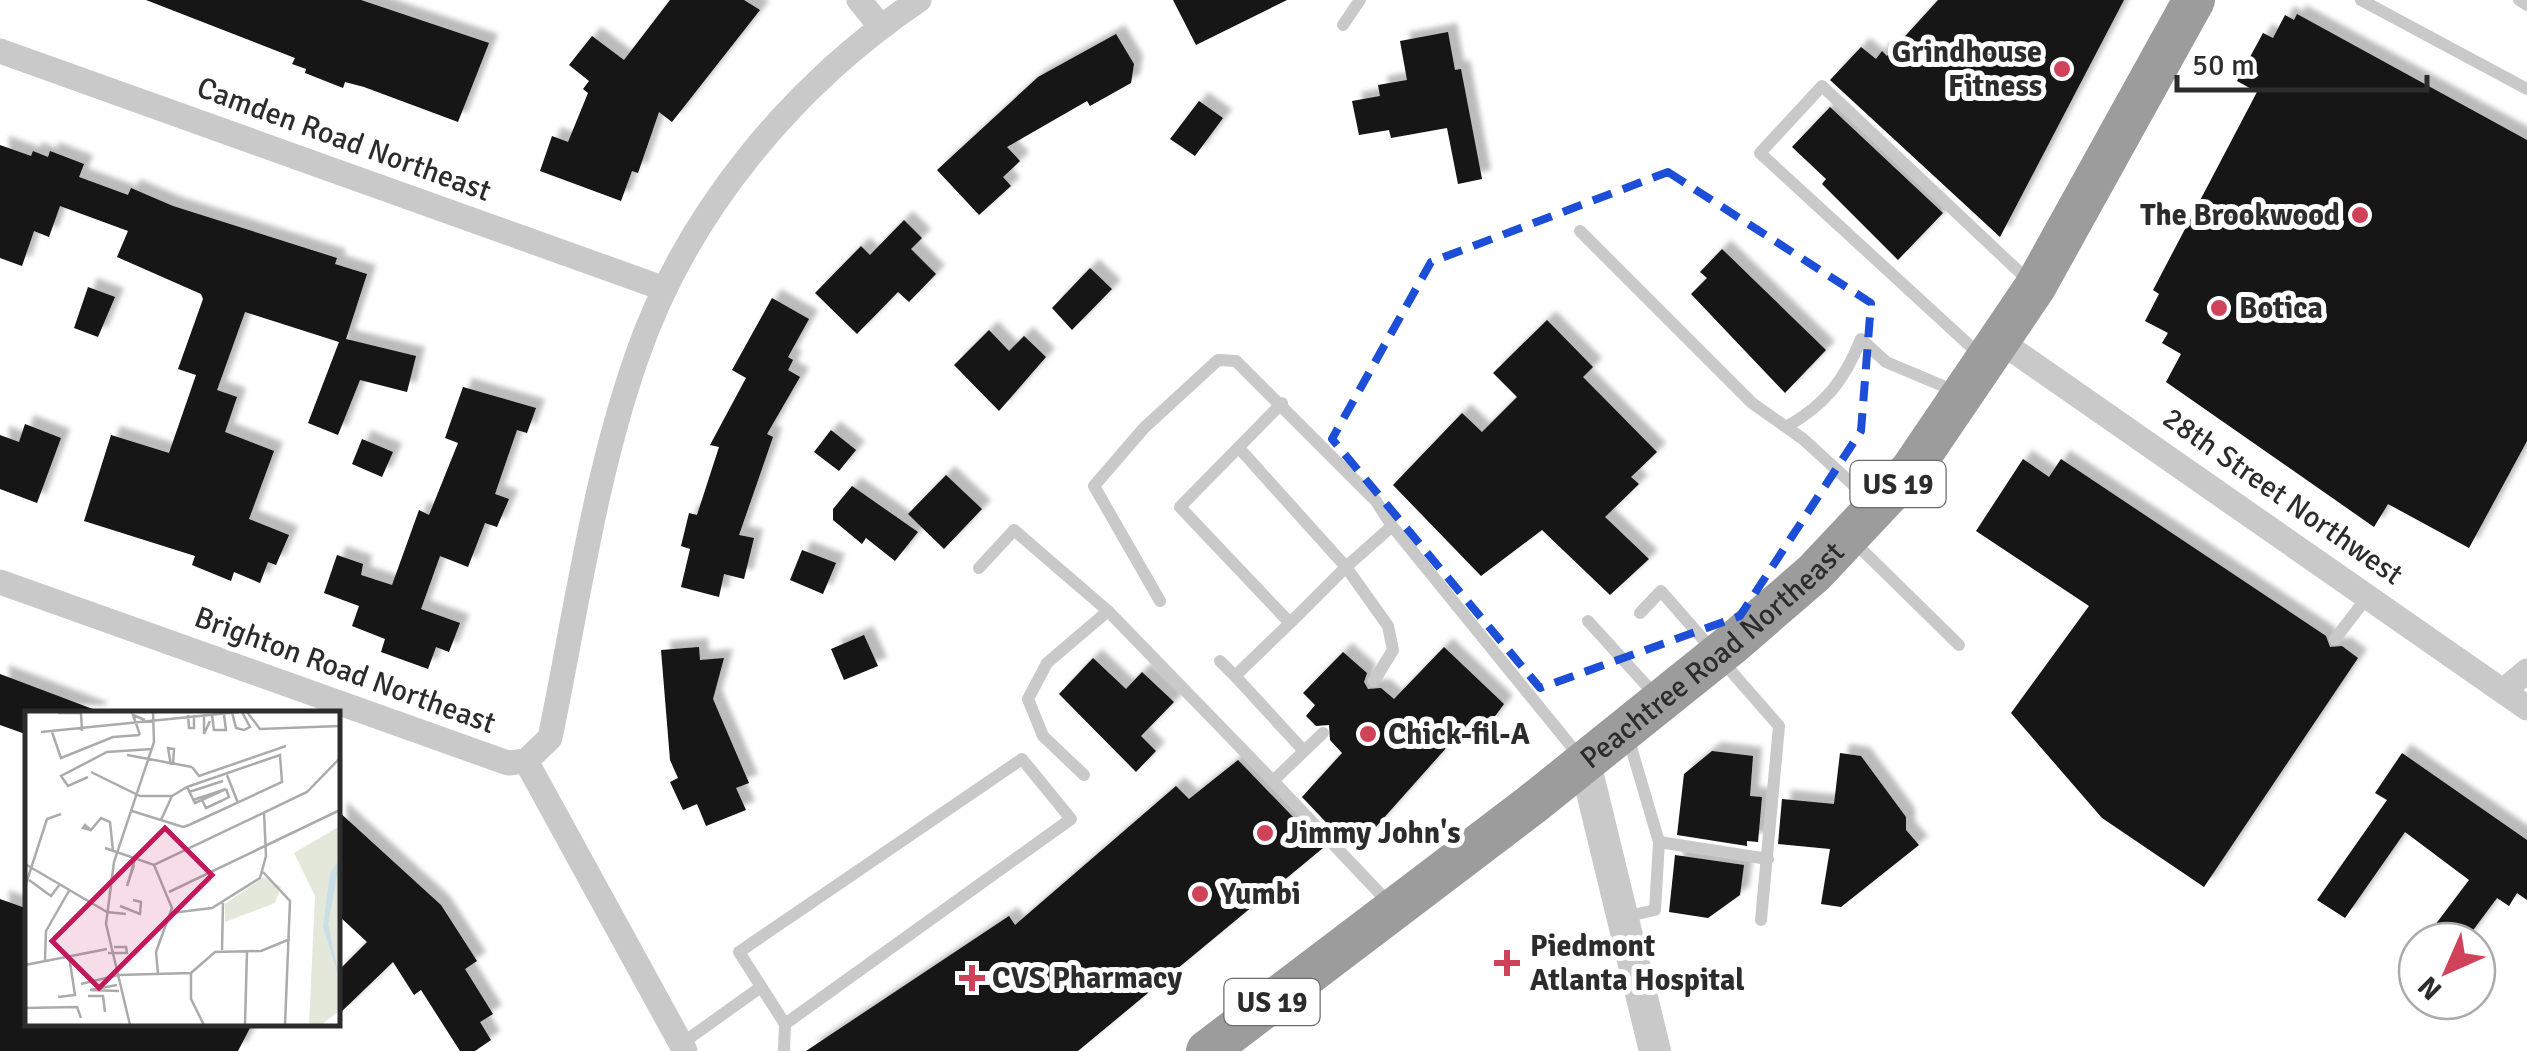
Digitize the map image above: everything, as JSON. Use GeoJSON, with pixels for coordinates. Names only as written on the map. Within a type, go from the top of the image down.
{"type":"FeatureCollection","features":[{"type":"Feature","properties":{"kind":"highway","name":"Peachtree Road Northeast"},"geometry":{"type":"LineString","coordinates":[[1207,1051],[1661,702],[1814,572],[1912,470],[2035,287],[2194,0]]}},
{"type":"Feature","properties":{"kind":"street"},"geometry":{"type":"LineString","coordinates":[[859,0],[880,26]]}},
{"type":"Feature","properties":{"kind":"street"},"geometry":{"type":"LineString","coordinates":[[526,761],[550,738],[614,428],[637,356],[665,289],[711,209],[760,141],[816,81],[880,26],[919,0]]}},
{"type":"Feature","properties":{"kind":"street","name":"Camden Road Northeast"},"geometry":{"type":"LineString","coordinates":[[0,50],[665,289]]}},
{"type":"Feature","properties":{"kind":"street","name":"28th Street Northwest"},"geometry":{"type":"LineString","coordinates":[[1984,366],[2370,594],[2527,708]]}},
{"type":"Feature","properties":{"kind":"street","name":"Brighton Road Northeast"},"geometry":{"type":"LineString","coordinates":[[0,582],[508,763],[526,761],[683,1047]]}},
{"type":"Feature","properties":{"kind":"street"},"geometry":{"type":"LineString","coordinates":[[2503,692],[2527,671]]}},
{"type":"Feature","properties":{"kind":"street"},"geometry":{"type":"LineString","coordinates":[[1585,763],[1655,1051]]}},
{"type":"Feature","properties":{"kind":"lane"},"geometry":{"type":"LineString","coordinates":[[1343,25],[1360,0]]}},
{"type":"Feature","properties":{"kind":"lane"},"geometry":{"type":"LineString","coordinates":[[2361,0],[2527,89]]}},
{"type":"Feature","properties":{"kind":"lane"},"geometry":{"type":"LineString","coordinates":[[2518,0],[2527,5]]}},
{"type":"Feature","properties":{"kind":"lane"},"geometry":{"type":"LineString","coordinates":[[1984,366],[1760,153],[1822,86],[2035,287]]}},
{"type":"Feature","properties":{"kind":"lane"},"geometry":{"type":"LineString","coordinates":[[1580,231],[1752,403],[1786,427],[1959,646]]}},
{"type":"Feature","properties":{"kind":"lane"},"geometry":{"type":"LineString","coordinates":[[1786,427],[1818,409],[1846,376],[1862,340],[1886,362],[1984,366]]}},
{"type":"Feature","properties":{"kind":"lane"},"geometry":{"type":"LineString","coordinates":[[1160,601],[1094,486],[1144,428],[1218,360],[1236,361],[1376,501],[1392,526],[1585,763]]}},
{"type":"Feature","properties":{"kind":"lane"},"geometry":{"type":"LineString","coordinates":[[1282,404],[1180,507],[1290,622]]}},
{"type":"Feature","properties":{"kind":"lane"},"geometry":{"type":"LineString","coordinates":[[1238,448],[1346,567],[1388,626],[1393,650],[1374,681]]}},
{"type":"Feature","properties":{"kind":"lane"},"geometry":{"type":"LineString","coordinates":[[1235,676],[1392,526]]}},
{"type":"Feature","properties":{"kind":"lane"},"geometry":{"type":"LineString","coordinates":[[979,568],[1014,530],[1108,611],[1394,909]]}},
{"type":"Feature","properties":{"kind":"lane"},"geometry":{"type":"LineString","coordinates":[[1640,614],[1662,590],[1779,726],[1761,920]]}},
{"type":"Feature","properties":{"kind":"lane"},"geometry":{"type":"LineString","coordinates":[[2335,639],[2370,594]]}},
{"type":"Feature","properties":{"kind":"lane"},"geometry":{"type":"LineString","coordinates":[[1084,775],[1044,736],[1028,698],[1047,663],[1108,611]]}},
{"type":"Feature","properties":{"kind":"lane"},"geometry":{"type":"LineString","coordinates":[[1588,621],[1661,702]]}},
{"type":"Feature","properties":{"kind":"lane"},"geometry":{"type":"LineString","coordinates":[[1220,660],[1304,751]]}},
{"type":"Feature","properties":{"kind":"lane"},"geometry":{"type":"LineString","coordinates":[[1623,918],[1656,910],[1660,842],[1626,730]]}},
{"type":"Feature","properties":{"kind":"lane"},"geometry":{"type":"LineString","coordinates":[[1274,781],[1323,733]]}},
{"type":"Feature","properties":{"kind":"lane"},"geometry":{"type":"LineString","coordinates":[[784,1051],[785,1024],[739,952],[1022,759],[1071,819],[785,1024]]}},
{"type":"Feature","properties":{"kind":"lane"},"geometry":{"type":"LineString","coordinates":[[1660,842],[1768,859]]}},
{"type":"Feature","properties":{"kind":"lane"},"geometry":{"type":"LineString","coordinates":[[683,1047],[761,987]]}},
{"type":"Feature","properties":{"kind":"highlighted area"},"geometry":{"type":"Polygon","coordinates":[[[1668,172],[1871,303],[1861,431],[1740,616],[1540,688],[1332,439],[1431,262],[1668,172]]]}},
{"type":"Feature","properties":{"kind":"building"},"geometry":{"type":"Polygon","coordinates":[[[146,0],[361,0],[489,43],[458,122],[364,87],[345,82],[343,88],[305,73],[306,69],[292,64],[295,58],[146,0]]]}},
{"type":"Feature","properties":{"kind":"building"},"geometry":{"type":"Polygon","coordinates":[[[670,0],[744,0],[760,10],[672,122],[659,112],[638,173],[632,171],[621,201],[540,171],[552,136],[568,142],[588,93],[583,89],[589,81],[569,65],[592,36],[624,60],[670,0]]]}},
{"type":"Feature","properties":{"kind":"building"},"geometry":{"type":"Polygon","coordinates":[[[1173,0],[1287,0],[1196,45],[1173,0]]]}},
{"type":"Feature","properties":{"kind":"building"},"geometry":{"type":"Polygon","coordinates":[[[1938,0],[2124,0],[2000,237],[1830,80],[1861,47],[1876,59],[1882,51],[1887,56],[1938,0]]]}},
{"type":"Feature","properties":{"kind":"building","name":"The Brookwood"},"geometry":{"type":"Polygon","coordinates":[[[2297,14],[2527,140],[2527,441],[2469,548],[2388,504],[2374,527],[2166,382],[2181,354],[2162,343],[2168,333],[2145,321],[2159,294],[2153,290],[2257,92],[2237,81],[2263,33],[2273,38],[2285,15],[2294,20],[2297,14]]]}},
{"type":"Feature","properties":{"kind":"building"},"geometry":{"type":"Polygon","coordinates":[[[1448,32],[1455,70],[1461,69],[1482,179],[1458,184],[1447,128],[1391,138],[1389,130],[1359,135],[1352,101],[1380,96],[1378,85],[1407,80],[1400,41],[1448,32]]]}},
{"type":"Feature","properties":{"kind":"building"},"geometry":{"type":"Polygon","coordinates":[[[1116,34],[1134,64],[1131,83],[1090,106],[1087,101],[1007,147],[1020,161],[1003,177],[1011,186],[979,215],[937,170],[1038,77],[1116,34]]]}},
{"type":"Feature","properties":{"kind":"building"},"geometry":{"type":"Polygon","coordinates":[[[1199,101],[1223,118],[1195,156],[1170,139],[1199,101]]]}},
{"type":"Feature","properties":{"kind":"building"},"geometry":{"type":"Polygon","coordinates":[[[1830,107],[1943,213],[1898,260],[1822,184],[1826,179],[1792,147],[1830,107]]]}},
{"type":"Feature","properties":{"kind":"building"},"geometry":{"type":"Polygon","coordinates":[[[0,145],[31,156],[33,151],[48,157],[50,151],[84,164],[79,177],[128,195],[131,188],[173,206],[337,258],[335,264],[367,274],[346,339],[416,356],[407,392],[360,380],[338,435],[308,423],[339,342],[245,312],[217,390],[237,397],[225,432],[274,451],[249,519],[289,535],[276,565],[268,562],[260,583],[234,572],[231,581],[192,565],[195,556],[84,521],[111,435],[169,453],[196,375],[178,369],[203,299],[201,294],[117,257],[128,231],[60,206],[49,237],[34,231],[22,266],[0,258],[0,145]]]}},
{"type":"Feature","properties":{"kind":"building"},"geometry":{"type":"Polygon","coordinates":[[[904,220],[922,238],[911,249],[936,274],[909,302],[898,292],[857,334],[815,293],[861,246],[870,255],[904,220]]]}},
{"type":"Feature","properties":{"kind":"building"},"geometry":{"type":"Polygon","coordinates":[[[1722,249],[1826,350],[1785,393],[1691,294],[1707,278],[1700,272],[1722,249]]]}},
{"type":"Feature","properties":{"kind":"building"},"geometry":{"type":"Polygon","coordinates":[[[1090,268],[1112,289],[1072,330],[1052,308],[1090,268]]]}},
{"type":"Feature","properties":{"kind":"building"},"geometry":{"type":"Polygon","coordinates":[[[88,287],[115,297],[98,337],[74,328],[88,287]]]}},
{"type":"Feature","properties":{"kind":"building"},"geometry":{"type":"Polygon","coordinates":[[[772,298],[809,319],[788,357],[793,360],[788,370],[800,377],[767,434],[773,437],[739,535],[754,538],[744,579],[724,574],[719,597],[681,587],[690,549],[681,546],[689,513],[697,515],[719,447],[710,445],[746,378],[732,370],[772,298]]]}},
{"type":"Feature","properties":{"kind":"building"},"geometry":{"type":"Polygon","coordinates":[[[1547,320],[1593,367],[1583,377],[1657,452],[1631,477],[1639,484],[1605,517],[1649,559],[1610,595],[1542,530],[1481,576],[1393,485],[1462,413],[1482,432],[1517,397],[1493,373],[1547,320]]]}},
{"type":"Feature","properties":{"kind":"building"},"geometry":{"type":"Polygon","coordinates":[[[989,330],[1009,351],[1024,336],[1046,357],[999,411],[954,365],[989,330]]]}},
{"type":"Feature","properties":{"kind":"building"},"geometry":{"type":"Polygon","coordinates":[[[463,387],[536,408],[527,433],[517,430],[495,494],[509,499],[497,527],[485,523],[468,567],[440,556],[421,609],[460,623],[449,652],[436,647],[428,669],[381,652],[385,639],[352,626],[359,606],[324,593],[337,555],[363,564],[361,575],[392,585],[419,510],[429,515],[458,443],[445,438],[463,387]]]}},
{"type":"Feature","properties":{"kind":"building"},"geometry":{"type":"Polygon","coordinates":[[[25,424],[61,438],[37,503],[0,489],[0,435],[19,442],[25,424]]]}},
{"type":"Feature","properties":{"kind":"building"},"geometry":{"type":"Polygon","coordinates":[[[831,430],[856,450],[839,471],[814,452],[831,430]]]}},
{"type":"Feature","properties":{"kind":"building"},"geometry":{"type":"Polygon","coordinates":[[[362,439],[393,452],[382,477],[352,464],[362,439]]]}},
{"type":"Feature","properties":{"kind":"building"},"geometry":{"type":"Polygon","coordinates":[[[2023,459],[2049,477],[2061,459],[2326,636],[2330,647],[2342,646],[2358,658],[2204,887],[2102,818],[2011,713],[2089,606],[1976,531],[2023,459]]]}},
{"type":"Feature","properties":{"kind":"building"},"geometry":{"type":"Polygon","coordinates":[[[946,475],[982,509],[944,549],[908,514],[946,475]]]}},
{"type":"Feature","properties":{"kind":"building"},"geometry":{"type":"Polygon","coordinates":[[[852,486],[918,532],[895,561],[866,538],[862,544],[833,520],[833,509],[852,486]]]}},
{"type":"Feature","properties":{"kind":"building"},"geometry":{"type":"Polygon","coordinates":[[[802,550],[836,563],[823,594],[790,580],[802,550]]]}},
{"type":"Feature","properties":{"kind":"building"},"geometry":{"type":"Polygon","coordinates":[[[864,635],[878,666],[844,680],[831,649],[864,635]]]}},
{"type":"Feature","properties":{"kind":"building"},"geometry":{"type":"Polygon","coordinates":[[[699,647],[700,660],[724,658],[713,699],[749,783],[736,788],[746,810],[706,826],[697,804],[683,810],[670,782],[678,778],[670,760],[661,650],[699,647]]]}},
{"type":"Feature","properties":{"kind":"building"},"geometry":{"type":"Polygon","coordinates":[[[1444,647],[1504,704],[1487,727],[1472,719],[1365,839],[1352,825],[1339,836],[1302,797],[1342,753],[1330,740],[1329,725],[1316,726],[1306,716],[1315,705],[1303,693],[1343,652],[1367,673],[1364,682],[1368,689],[1381,688],[1394,699],[1444,647]]]}},
{"type":"Feature","properties":{"kind":"building"},"geometry":{"type":"Polygon","coordinates":[[[1093,658],[1126,689],[1142,672],[1174,702],[1141,736],[1156,751],[1136,772],[1059,694],[1093,658]]]}},
{"type":"Feature","properties":{"kind":"building"},"geometry":{"type":"Polygon","coordinates":[[[0,674],[98,711],[25,711],[25,734],[0,725],[0,674]]]}},
{"type":"Feature","properties":{"kind":"building"},"geometry":{"type":"Polygon","coordinates":[[[1712,751],[1753,756],[1750,796],[1762,797],[1758,842],[1747,841],[1747,846],[1677,835],[1684,774],[1712,751]]]}},
{"type":"Feature","properties":{"kind":"building"},"geometry":{"type":"Polygon","coordinates":[[[1840,753],[1861,756],[1906,817],[1906,830],[1919,845],[1841,907],[1821,904],[1830,849],[1778,844],[1782,799],[1834,804],[1840,753]]]}},
{"type":"Feature","properties":{"kind":"building"},"geometry":{"type":"Polygon","coordinates":[[[2402,753],[2527,840],[2527,900],[2517,893],[2509,906],[2497,898],[2480,921],[2438,921],[2469,880],[2405,832],[2345,918],[2317,900],[2387,800],[2375,793],[2402,753]]]}},
{"type":"Feature","properties":{"kind":"building"},"geometry":{"type":"Polygon","coordinates":[[[1238,760],[1323,848],[1078,1051],[806,1051],[1009,916],[1015,925],[1176,786],[1189,799],[1238,760]]]}},
{"type":"Feature","properties":{"kind":"building"},"geometry":{"type":"Polygon","coordinates":[[[340,813],[441,905],[477,961],[465,969],[493,1014],[480,1022],[491,1040],[475,1051],[460,1051],[421,990],[414,995],[393,962],[340,1013],[340,969],[367,942],[340,917],[340,813]]]}},
{"type":"Feature","properties":{"kind":"building"},"geometry":{"type":"Polygon","coordinates":[[[1675,855],[1744,865],[1740,895],[1708,918],[1669,912],[1675,855]]]}},
{"type":"Feature","properties":{"kind":"building"},"geometry":{"type":"Polygon","coordinates":[[[0,899],[25,908],[25,1026],[251,1026],[238,1051],[0,1051],[0,899]]]}},
{"type":"Feature","properties":{"kind":"place","name":"Grindhouse Fitness"},"geometry":{"type":"Point","coordinates":[2062,69]}},
{"type":"Feature","properties":{"kind":"place","name":"The Brookwood"},"geometry":{"type":"Point","coordinates":[2360,215]}},
{"type":"Feature","properties":{"kind":"place","name":"Botica"},"geometry":{"type":"Point","coordinates":[2219,308]}},
{"type":"Feature","properties":{"kind":"place","name":"Chick-fil-A"},"geometry":{"type":"Point","coordinates":[1368,734]}},
{"type":"Feature","properties":{"kind":"place","name":"Jimmy John's"},"geometry":{"type":"Point","coordinates":[1265,833]}},
{"type":"Feature","properties":{"kind":"place","name":"Yumbi"},"geometry":{"type":"Point","coordinates":[1200,894]}},
{"type":"Feature","properties":{"kind":"place","name":"Piedmont Atlanta Hospital"},"geometry":{"type":"Point","coordinates":[1507,963]}},
{"type":"Feature","properties":{"kind":"place","name":"CVS Pharmacy"},"geometry":{"type":"Point","coordinates":[972,978]}}]}
